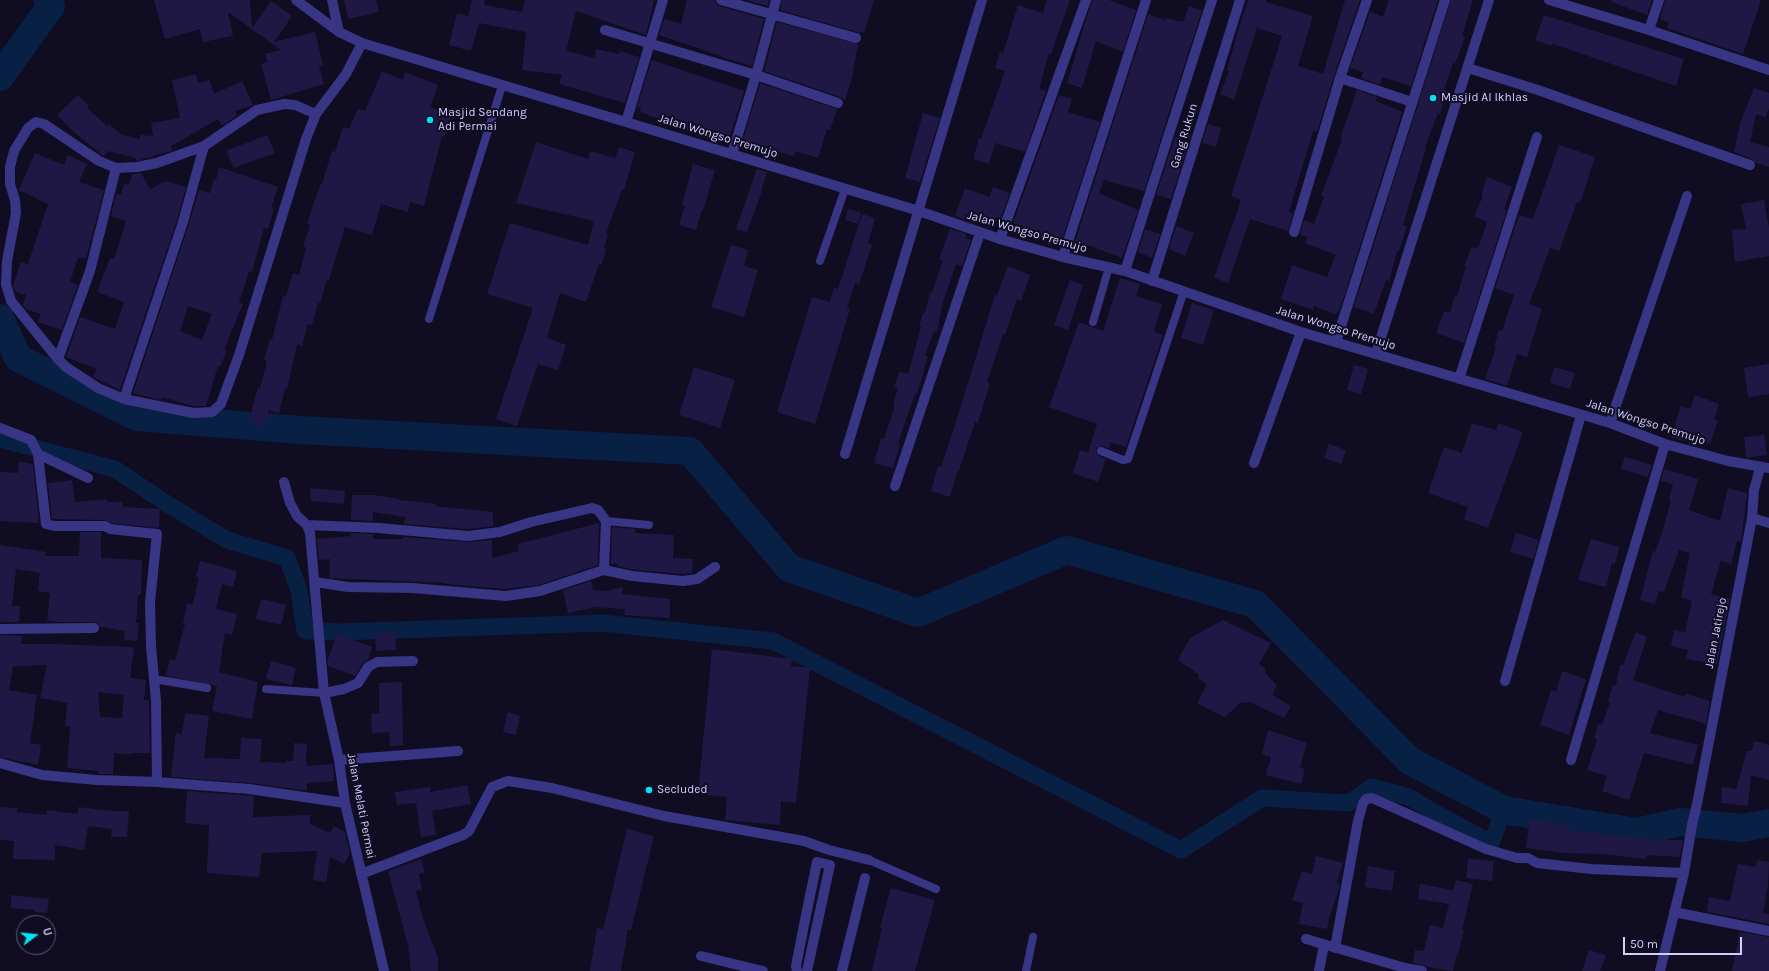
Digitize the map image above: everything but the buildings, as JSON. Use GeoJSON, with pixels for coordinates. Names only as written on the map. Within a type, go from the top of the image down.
{"type":"FeatureCollection","features":[{"type":"Feature","properties":{"kind":"street","name":"Jalan Wongso Premujo"},"geometry":{"type":"LineString","coordinates":[[296,0],[338,32],[362,43],[919,211],[1000,239],[1063,257],[1124,271],[1301,332],[1610,423],[1665,444],[1728,461],[1764,468]]}},
{"type":"Feature","properties":{"kind":"street"},"geometry":{"type":"LineString","coordinates":[[332,0],[338,32]]}},
{"type":"Feature","properties":{"kind":"street"},"geometry":{"type":"LineString","coordinates":[[626,122],[663,0]]}},
{"type":"Feature","properties":{"kind":"street"},"geometry":{"type":"LineString","coordinates":[[721,0],[856,38]]}},
{"type":"Feature","properties":{"kind":"street"},"geometry":{"type":"LineString","coordinates":[[732,154],[756,75],[776,0]]}},
{"type":"Feature","properties":{"kind":"street"},"geometry":{"type":"LineString","coordinates":[[845,454],[982,0]]}},
{"type":"Feature","properties":{"kind":"street"},"geometry":{"type":"LineString","coordinates":[[1000,239],[1086,0]]}},
{"type":"Feature","properties":{"kind":"street"},"geometry":{"type":"LineString","coordinates":[[1063,257],[1146,0]]}},
{"type":"Feature","properties":{"kind":"street"},"geometry":{"type":"LineString","coordinates":[[1124,271],[1212,0]]}},
{"type":"Feature","properties":{"kind":"street","name":"Gang Rukun"},"geometry":{"type":"LineString","coordinates":[[1152,281],[1240,0]]}},
{"type":"Feature","properties":{"kind":"street"},"geometry":{"type":"LineString","coordinates":[[1294,232],[1340,78],[1367,0]]}},
{"type":"Feature","properties":{"kind":"street"},"geometry":{"type":"LineString","coordinates":[[1336,342],[1445,0]]}},
{"type":"Feature","properties":{"kind":"street"},"geometry":{"type":"LineString","coordinates":[[1376,353],[1489,0]]}},
{"type":"Feature","properties":{"kind":"street"},"geometry":{"type":"LineString","coordinates":[[1549,0],[1650,30],[1769,70]]}},
{"type":"Feature","properties":{"kind":"street"},"geometry":{"type":"LineString","coordinates":[[1650,30],[1658,0]]}},
{"type":"Feature","properties":{"kind":"street"},"geometry":{"type":"LineString","coordinates":[[605,30],[756,75],[838,103]]}},
{"type":"Feature","properties":{"kind":"street"},"geometry":{"type":"LineString","coordinates":[[316,114],[295,105],[284,104],[257,110],[238,121],[204,146],[157,164],[116,168],[99,161],[44,124],[36,122],[28,128],[14,151],[10,167],[10,184],[15,200],[16,213],[7,261],[6,284],[12,301],[58,359],[66,367],[98,388],[124,399],[193,413],[212,412],[221,404],[239,356],[306,139],[316,114],[346,74],[362,43]]}},
{"type":"Feature","properties":{"kind":"street"},"geometry":{"type":"LineString","coordinates":[[1468,68],[1538,90],[1750,165]]}},
{"type":"Feature","properties":{"kind":"street"},"geometry":{"type":"LineString","coordinates":[[1340,78],[1412,102]]}},
{"type":"Feature","properties":{"kind":"street"},"geometry":{"type":"LineString","coordinates":[[1459,379],[1537,137]]}},
{"type":"Feature","properties":{"kind":"street"},"geometry":{"type":"LineString","coordinates":[[124,399],[182,222],[204,146]]}},
{"type":"Feature","properties":{"kind":"street"},"geometry":{"type":"LineString","coordinates":[[58,359],[90,271],[116,168]]}},
{"type":"Feature","properties":{"kind":"street"},"geometry":{"type":"LineString","coordinates":[[1610,423],[1687,196]]}},
{"type":"Feature","properties":{"kind":"street"},"geometry":{"type":"LineString","coordinates":[[895,486],[980,233]]}},
{"type":"Feature","properties":{"kind":"street"},"geometry":{"type":"LineString","coordinates":[[1254,463],[1301,332]]}},
{"type":"Feature","properties":{"kind":"street"},"geometry":{"type":"LineString","coordinates":[[1505,681],[1581,415]]}},
{"type":"Feature","properties":{"kind":"street"},"geometry":{"type":"LineString","coordinates":[[0,428],[31,440],[38,454],[46,524],[54,526],[105,526],[110,529],[157,534],[150,602],[157,782]]}},
{"type":"Feature","properties":{"kind":"street"},"geometry":{"type":"LineString","coordinates":[[1571,760],[1665,444]]}},
{"type":"Feature","properties":{"kind":"street"},"geometry":{"type":"LineString","coordinates":[[38,454],[88,478]]}},
{"type":"Feature","properties":{"kind":"street","name":"Jalan Jatirejo"},"geometry":{"type":"LineString","coordinates":[[1684,873],[1752,518],[1754,490],[1764,468]]}},
{"type":"Feature","properties":{"kind":"street"},"geometry":{"type":"LineString","coordinates":[[284,482],[290,503],[297,516],[307,525],[310,533],[315,582],[348,587],[412,588],[506,596],[540,591],[604,570],[639,577],[683,581],[697,579],[715,567]]}},
{"type":"Feature","properties":{"kind":"street"},"geometry":{"type":"LineString","coordinates":[[307,525],[379,528],[468,536],[500,532],[531,522],[592,508],[598,510],[606,521],[604,570]]}},
{"type":"Feature","properties":{"kind":"street"},"geometry":{"type":"LineString","coordinates":[[1752,518],[1769,522]]}},
{"type":"Feature","properties":{"kind":"street","name":"Jalan Melati Permai"},"geometry":{"type":"LineString","coordinates":[[315,582],[324,694],[339,760],[345,802],[384,971]]}},
{"type":"Feature","properties":{"kind":"street"},"geometry":{"type":"LineString","coordinates":[[0,628],[94,628]]}},
{"type":"Feature","properties":{"kind":"street"},"geometry":{"type":"LineString","coordinates":[[324,694],[352,687],[362,679],[368,667],[377,662],[413,661]]}},
{"type":"Feature","properties":{"kind":"street"},"geometry":{"type":"LineString","coordinates":[[339,760],[458,751]]}},
{"type":"Feature","properties":{"kind":"street"},"geometry":{"type":"LineString","coordinates":[[0,763],[42,775],[96,780],[157,782],[249,789],[345,802]]}},
{"type":"Feature","properties":{"kind":"street"},"geometry":{"type":"LineString","coordinates":[[361,874],[463,835],[469,831],[492,787],[508,781],[552,788],[664,816],[804,841],[829,850],[869,860]]}},
{"type":"Feature","properties":{"kind":"street"},"geometry":{"type":"LineString","coordinates":[[1335,948],[1358,821],[1363,803],[1366,799],[1372,798],[1486,849],[1517,858],[1528,858],[1537,863],[1591,869],[1684,873],[1660,971]]}},
{"type":"Feature","properties":{"kind":"street"},"geometry":{"type":"LineString","coordinates":[[797,971],[796,966],[798,952],[818,862],[830,865],[807,971]]}},
{"type":"Feature","properties":{"kind":"street"},"geometry":{"type":"LineString","coordinates":[[842,971],[865,878]]}},
{"type":"Feature","properties":{"kind":"street"},"geometry":{"type":"LineString","coordinates":[[1674,912],[1769,931]]}},
{"type":"Feature","properties":{"kind":"street"},"geometry":{"type":"LineString","coordinates":[[1306,939],[1404,969],[1422,971]]}},
{"type":"Feature","properties":{"kind":"street"},"geometry":{"type":"LineString","coordinates":[[1319,971],[1324,945]]}},
{"type":"Feature","properties":{"kind":"street"},"geometry":{"type":"LineString","coordinates":[[701,956],[762,971]]}},
{"type":"Feature","properties":{"kind":"lane"},"geometry":{"type":"LineString","coordinates":[[429,319],[502,86]]}},
{"type":"Feature","properties":{"kind":"lane"},"geometry":{"type":"LineString","coordinates":[[820,262],[845,189]]}},
{"type":"Feature","properties":{"kind":"lane"},"geometry":{"type":"LineString","coordinates":[[1093,322],[1109,268]]}},
{"type":"Feature","properties":{"kind":"lane"},"geometry":{"type":"LineString","coordinates":[[1101,452],[1123,460],[1128,459],[1184,292]]}},
{"type":"Feature","properties":{"kind":"lane"},"geometry":{"type":"LineString","coordinates":[[606,521],[649,525]]}},
{"type":"Feature","properties":{"kind":"lane"},"geometry":{"type":"LineString","coordinates":[[154,679],[207,688]]}},
{"type":"Feature","properties":{"kind":"lane"},"geometry":{"type":"LineString","coordinates":[[266,690],[324,694]]}},
{"type":"Feature","properties":{"kind":"lane"},"geometry":{"type":"LineString","coordinates":[[869,860],[936,889]]}},
{"type":"Feature","properties":{"kind":"lane"},"geometry":{"type":"LineString","coordinates":[[1026,971],[1033,937]]}},
{"type":"Feature","properties":{"kind":"waterway"},"geometry":{"type":"LineString","coordinates":[[0,77],[51,6],[48,0]]}},
{"type":"Feature","properties":{"kind":"waterway"},"geometry":{"type":"LineString","coordinates":[[0,318],[18,358],[137,417],[300,430],[690,451],[789,568],[918,613],[1067,550],[1255,604],[1410,761],[1504,810],[1636,832],[1680,822],[1742,828],[1769,823]]}},
{"type":"Feature","properties":{"kind":"waterway"},"geometry":{"type":"LineString","coordinates":[[0,439],[115,469],[169,505],[227,540],[287,558],[299,590],[305,631],[340,632],[602,623],[773,641],[1181,850],[1262,798],[1348,803],[1372,787],[1409,797],[1491,843],[1504,810]]}},
{"type":"Feature","properties":{"kind":"place","name":"Masjid Al Ikhlas"},"geometry":{"type":"Point","coordinates":[1433,98]}},
{"type":"Feature","properties":{"kind":"place","name":"Masjid Sendang Adi Permai"},"geometry":{"type":"Point","coordinates":[430,120]}},
{"type":"Feature","properties":{"kind":"place","name":"Secluded"},"geometry":{"type":"Point","coordinates":[649,790]}}]}
